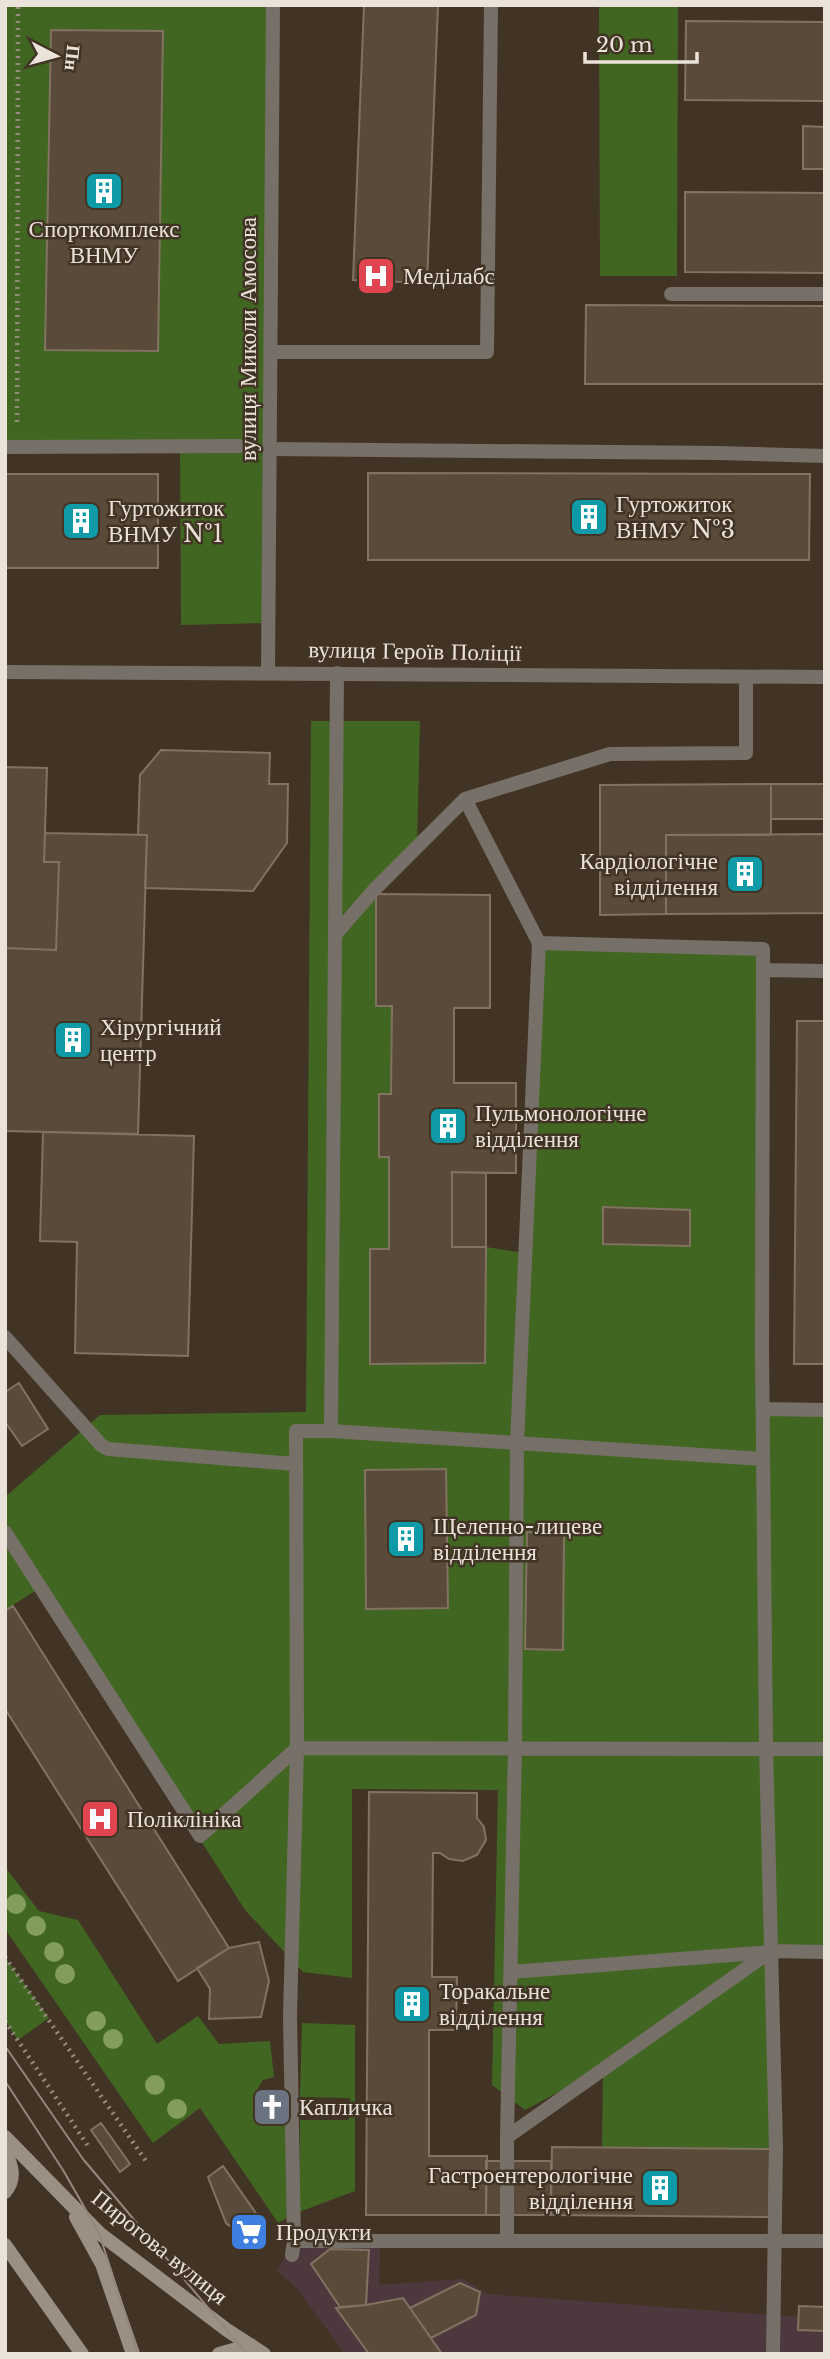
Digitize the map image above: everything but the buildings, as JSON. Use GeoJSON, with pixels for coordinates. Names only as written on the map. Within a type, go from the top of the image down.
{"type":"FeatureCollection","features":[{"type":"Feature","properties":{"kind":"main road","name":"Пирогова вулиця"},"geometry":{"type":"LineString","coordinates":[[5,2137],[99,2233],[258,2350]]}},
{"type":"Feature","properties":{"kind":"main road"},"geometry":{"type":"LineString","coordinates":[[5,2151],[12,2166],[12,2182],[5,2192]]}},
{"type":"Feature","properties":{"kind":"main road"},"geometry":{"type":"LineString","coordinates":[[66,2200],[102,2264],[132,2354]]}},
{"type":"Feature","properties":{"kind":"main road"},"geometry":{"type":"LineString","coordinates":[[5,2245],[82,2354]]}},
{"type":"Feature","properties":{"kind":"main road"},"geometry":{"type":"LineString","coordinates":[[219,2354],[258,2350]]}},
{"type":"Feature","properties":{"kind":"street","name":"вулиця Миколи Амосова"},"geometry":{"type":"LineString","coordinates":[[268,672],[274,5]]}},
{"type":"Feature","properties":{"kind":"street"},"geometry":{"type":"LineString","coordinates":[[271,352],[487,352],[491,5]]}},
{"type":"Feature","properties":{"kind":"street"},"geometry":{"type":"LineString","coordinates":[[671,294],[825,294]]}},
{"type":"Feature","properties":{"kind":"street"},"geometry":{"type":"LineString","coordinates":[[11,447],[239,446]]}},
{"type":"Feature","properties":{"kind":"street"},"geometry":{"type":"LineString","coordinates":[[270,449],[825,456]]}},
{"type":"Feature","properties":{"kind":"street","name":"вулиця Героїв Поліції"},"geometry":{"type":"LineString","coordinates":[[5,672],[825,677]]}},
{"type":"Feature","properties":{"kind":"street"},"geometry":{"type":"LineString","coordinates":[[331,1431],[337,673]]}},
{"type":"Feature","properties":{"kind":"street"},"geometry":{"type":"LineString","coordinates":[[335,935],[374,890],[465,799],[610,754],[746,753],[746,677]]}},
{"type":"Feature","properties":{"kind":"street"},"geometry":{"type":"LineString","coordinates":[[465,799],[539,943],[517,1443],[507,2241]]}},
{"type":"Feature","properties":{"kind":"street"},"geometry":{"type":"LineString","coordinates":[[539,943],[763,949],[763,1459],[776,2241],[774,2354]]}},
{"type":"Feature","properties":{"kind":"street"},"geometry":{"type":"LineString","coordinates":[[764,970],[825,971]]}},
{"type":"Feature","properties":{"kind":"street"},"geometry":{"type":"LineString","coordinates":[[5,1337],[101,1445],[108,1449],[295,1464]]}},
{"type":"Feature","properties":{"kind":"street"},"geometry":{"type":"LineString","coordinates":[[763,1409],[825,1410]]}},
{"type":"Feature","properties":{"kind":"street"},"geometry":{"type":"LineString","coordinates":[[763,1459],[296,1431],[297,1748],[290,2016],[293,2248],[507,2241],[825,2241]]}},
{"type":"Feature","properties":{"kind":"street"},"geometry":{"type":"LineString","coordinates":[[5,1532],[200,1836],[297,1748],[825,1749]]}},
{"type":"Feature","properties":{"kind":"street"},"geometry":{"type":"LineString","coordinates":[[510,1972],[771,1951],[825,1952]]}},
{"type":"Feature","properties":{"kind":"street"},"geometry":{"type":"LineString","coordinates":[[507,2137],[771,1951]]}},
{"type":"Feature","properties":{"kind":"path"},"geometry":{"type":"LineString","coordinates":[[11,447],[18,5]]}},
{"type":"Feature","properties":{"kind":"path"},"geometry":{"type":"LineString","coordinates":[[5,1957],[146,2161]]}},
{"type":"Feature","properties":{"kind":"path"},"geometry":{"type":"LineString","coordinates":[[5,2021],[90,2149]]}},
{"type":"Feature","properties":{"kind":"shaded area"},"geometry":{"type":"Polygon","coordinates":[[[294,2241],[380,2248],[379,2285],[463,2279],[488,2294],[799,2317],[798,2330],[825,2331],[825,2354],[345,2354],[296,2287],[277,2271],[294,2241]]]}},
{"type":"Feature","properties":{"kind":"green space"},"geometry":{"type":"Polygon","coordinates":[[[5,5],[274,5],[270,623],[181,625],[180,445],[5,447],[5,5]]]}},
{"type":"Feature","properties":{"kind":"green space"},"geometry":{"type":"Polygon","coordinates":[[[599,5],[678,5],[677,276],[600,276],[599,5]]]}},
{"type":"Feature","properties":{"kind":"green space"},"geometry":{"type":"Polygon","coordinates":[[[311,721],[420,721],[417,846],[376,894],[392,1006],[391,1094],[379,1095],[379,1157],[389,1157],[389,1249],[370,1249],[371,1364],[486,1247],[525,1253],[539,943],[763,949],[763,1409],[825,1410],[825,1952],[772,1951],[770,2149],[602,2148],[603,2068],[525,2110],[492,2085],[498,1790],[352,1789],[352,1978],[303,1972],[245,1910],[40,1588],[5,1610],[5,1497],[100,1415],[306,1412],[311,721]]]}},
{"type":"Feature","properties":{"kind":"green space"},"geometry":{"type":"Polygon","coordinates":[[[5,1867],[39,1911],[78,1920],[157,2044],[198,2016],[219,2044],[270,2041],[274,2077],[263,2080],[253,2105],[254,2111],[265,2120],[285,2125],[290,2216],[278,2223],[200,2108],[153,2143],[5,1929],[5,1867]]]}},
{"type":"Feature","properties":{"kind":"green space"},"geometry":{"type":"Polygon","coordinates":[[[5,1957],[49,2018],[18,2040],[5,2021],[5,1957]]]}},
{"type":"Feature","properties":{"kind":"green space"},"geometry":{"type":"Polygon","coordinates":[[[302,2023],[355,2025],[355,2191],[299,2212],[300,2120],[349,2120],[350,2098],[300,2097],[302,2023]]]}},
{"type":"Feature","properties":{"kind":"tram line"},"geometry":{"type":"LineString","coordinates":[[5,2046],[83,2159],[247,2354]]}},
{"type":"Feature","properties":{"kind":"tram line"},"geometry":{"type":"LineString","coordinates":[[5,2081],[63,2170],[99,2233],[138,2354]]}},
{"type":"Feature","properties":{"kind":"place","name":"Спорткомплекс ВНМУ"},"geometry":{"type":"Point","coordinates":[104,191]}},
{"type":"Feature","properties":{"kind":"place","name":"Меділабс"},"geometry":{"type":"Point","coordinates":[376,276]}},
{"type":"Feature","properties":{"kind":"place","name":"Гуртожиток ВНМУ №3"},"geometry":{"type":"Point","coordinates":[589,517]}},
{"type":"Feature","properties":{"kind":"place","name":"Гуртожиток ВНМУ №1"},"geometry":{"type":"Point","coordinates":[81,521]}},
{"type":"Feature","properties":{"kind":"place","name":"Кардіологічне відділення"},"geometry":{"type":"Point","coordinates":[745,874]}},
{"type":"Feature","properties":{"kind":"place","name":"Хірургічний центр"},"geometry":{"type":"Point","coordinates":[73,1040]}},
{"type":"Feature","properties":{"kind":"place","name":"Пульмонологічне відділення"},"geometry":{"type":"Point","coordinates":[448,1126]}},
{"type":"Feature","properties":{"kind":"place","name":"Щелепно-лицеве відділення"},"geometry":{"type":"Point","coordinates":[406,1539]}},
{"type":"Feature","properties":{"kind":"place","name":"Поліклініка"},"geometry":{"type":"Point","coordinates":[100,1819]}},
{"type":"Feature","properties":{"kind":"place","name":"Торакальне відділення"},"geometry":{"type":"Point","coordinates":[412,2004]}},
{"type":"Feature","properties":{"kind":"place","name":"Капличка"},"geometry":{"type":"Point","coordinates":[272,2107]}},
{"type":"Feature","properties":{"kind":"place","name":"Гастроентерологічне відділення"},"geometry":{"type":"Point","coordinates":[660,2188]}},
{"type":"Feature","properties":{"kind":"place","name":"Продукти"},"geometry":{"type":"Point","coordinates":[249,2232]}}]}
